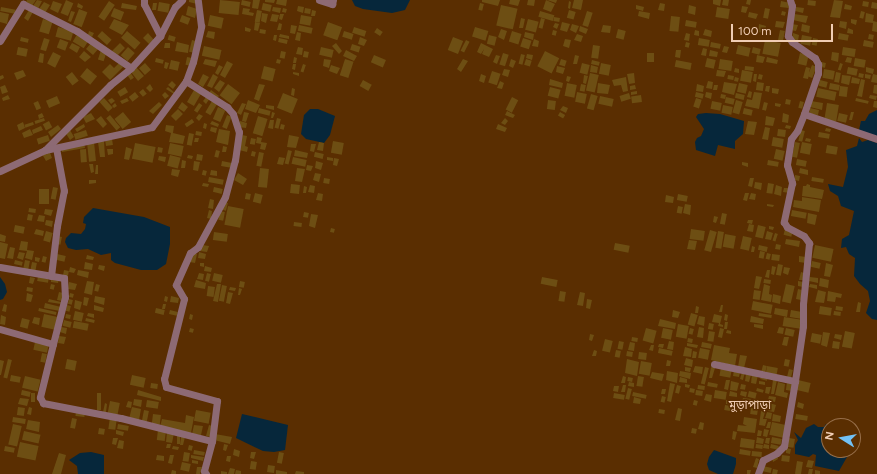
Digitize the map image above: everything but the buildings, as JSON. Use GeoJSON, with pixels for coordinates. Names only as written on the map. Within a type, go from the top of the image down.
{"type":"FeatureCollection","features":[{"type":"Feature","properties":{"kind":"street"},"geometry":{"type":"LineString","coordinates":[[144,0],[144,4],[160,36]]}},
{"type":"Feature","properties":{"kind":"street"},"geometry":{"type":"LineString","coordinates":[[45,150],[110,85],[131,68],[160,36],[175,7],[182,0]]}},
{"type":"Feature","properties":{"kind":"street"},"geometry":{"type":"LineString","coordinates":[[0,171],[45,150],[152,127],[186,81],[193,62],[201,26],[198,0]]}},
{"type":"Feature","properties":{"kind":"street"},"geometry":{"type":"LineString","coordinates":[[320,0],[332,4],[333,0]]}},
{"type":"Feature","properties":{"kind":"street"},"geometry":{"type":"LineString","coordinates":[[758,474],[763,460],[777,453],[784,446],[803,326],[803,304],[809,243],[804,236],[787,227],[784,222],[792,182],[787,165],[790,144],[804,114],[818,73],[818,64],[815,58],[792,42],[788,36],[792,6],[790,0]]}},
{"type":"Feature","properties":{"kind":"street"},"geometry":{"type":"LineString","coordinates":[[0,41],[23,2],[77,31],[131,68]]}},
{"type":"Feature","properties":{"kind":"street"},"geometry":{"type":"LineString","coordinates":[[186,81],[227,107],[233,114],[239,132],[235,160],[225,197],[198,246],[190,253],[176,285],[184,299],[164,380],[166,387],[217,401],[212,441],[204,471],[206,474]]}},
{"type":"Feature","properties":{"kind":"street"},"geometry":{"type":"LineString","coordinates":[[804,114],[877,138]]}},
{"type":"Feature","properties":{"kind":"street"},"geometry":{"type":"LineString","coordinates":[[51,276],[57,226],[64,191],[56,148]]}},
{"type":"Feature","properties":{"kind":"street"},"geometry":{"type":"LineString","coordinates":[[0,267],[64,278],[65,297],[40,397],[42,403],[122,418],[212,441]]}},
{"type":"Feature","properties":{"kind":"street"},"geometry":{"type":"LineString","coordinates":[[0,329],[53,344]]}},
{"type":"Feature","properties":{"kind":"street"},"geometry":{"type":"LineString","coordinates":[[714,364],[795,381]]}},
{"type":"Feature","properties":{"kind":"water"},"geometry":{"type":"Polygon","coordinates":[[[352,0],[410,0],[405,10],[392,13],[363,9],[355,6],[352,0]]]}},
{"type":"Feature","properties":{"kind":"water"},"geometry":{"type":"Polygon","coordinates":[[[310,109],[318,109],[335,116],[330,135],[324,143],[306,139],[301,134],[304,115],[310,109]]]}},
{"type":"Feature","properties":{"kind":"water"},"geometry":{"type":"Polygon","coordinates":[[[877,110],[877,138],[859,130],[861,121],[865,121],[869,114],[877,110]]]}},
{"type":"Feature","properties":{"kind":"water"},"geometry":{"type":"Polygon","coordinates":[[[698,114],[720,114],[744,121],[743,134],[735,141],[735,149],[718,145],[715,156],[696,150],[695,142],[697,138],[701,136],[704,129],[696,117],[698,114]]]}},
{"type":"Feature","properties":{"kind":"water"},"geometry":{"type":"Polygon","coordinates":[[[859,138],[862,142],[868,140],[877,143],[877,320],[872,319],[866,313],[870,301],[868,291],[854,276],[855,258],[849,254],[846,247],[841,248],[842,239],[849,235],[854,211],[841,206],[838,196],[830,191],[828,184],[843,187],[848,167],[846,150],[857,146],[859,138]]]}},
{"type":"Feature","properties":{"kind":"water"},"geometry":{"type":"Polygon","coordinates":[[[93,208],[144,217],[170,227],[170,244],[166,264],[157,270],[141,270],[115,263],[111,260],[111,253],[101,255],[88,249],[76,250],[68,248],[65,242],[66,238],[71,233],[81,234],[85,229],[86,224],[83,223],[84,217],[93,208]]]}},
{"type":"Feature","properties":{"kind":"water"},"geometry":{"type":"Polygon","coordinates":[[[0,277],[5,284],[7,292],[3,299],[0,300],[0,277]]]}},
{"type":"Feature","properties":{"kind":"water"},"geometry":{"type":"Polygon","coordinates":[[[242,414],[288,425],[285,450],[274,452],[263,451],[236,438],[242,414]]]}},
{"type":"Feature","properties":{"kind":"water"},"geometry":{"type":"Polygon","coordinates":[[[814,424],[821,427],[821,458],[846,458],[839,471],[815,466],[816,455],[813,454],[809,457],[795,454],[795,445],[798,440],[794,432],[801,438],[806,428],[814,424]]]}},
{"type":"Feature","properties":{"kind":"water"},"geometry":{"type":"Polygon","coordinates":[[[714,450],[736,458],[733,474],[718,474],[709,470],[707,464],[709,457],[714,450]]]}},
{"type":"Feature","properties":{"kind":"water"},"geometry":{"type":"Polygon","coordinates":[[[91,452],[104,455],[104,474],[78,474],[77,466],[69,460],[80,453],[91,452]]]}},
{"type":"Feature","properties":{"kind":"district","name":"মুড়াপাড়া"},"geometry":{"type":"Point","coordinates":[750,406]}}]}
